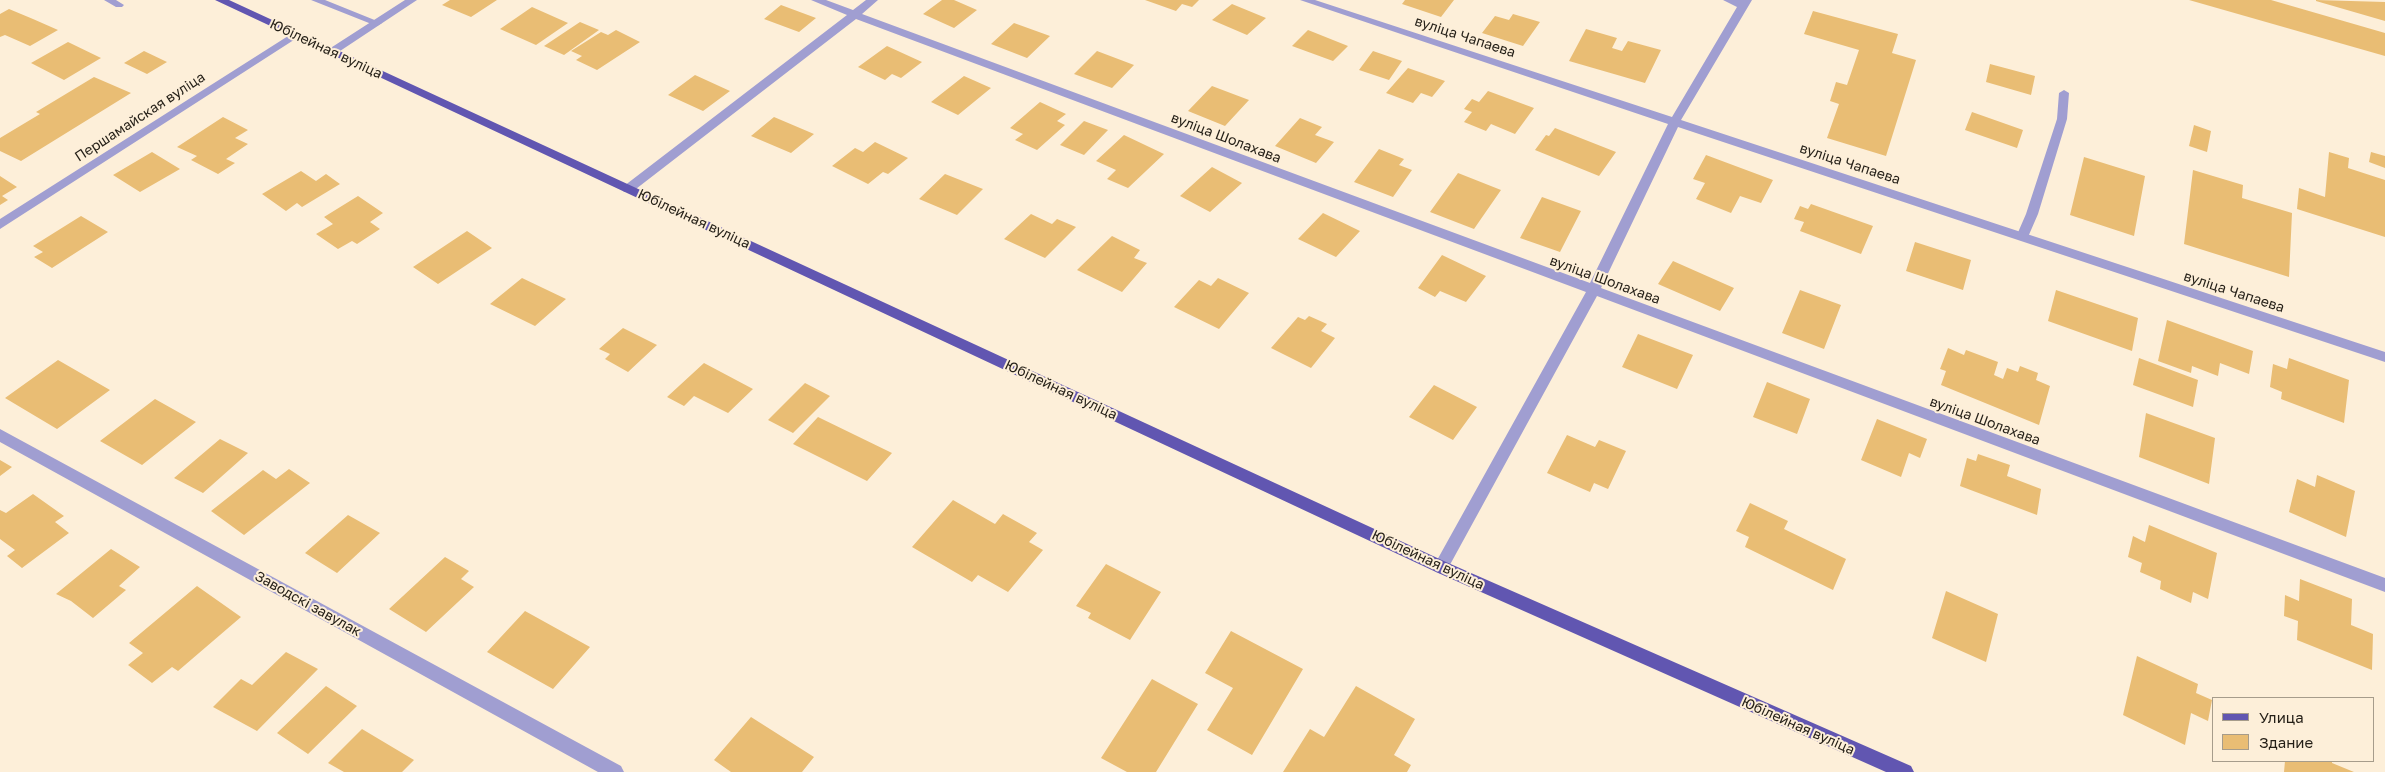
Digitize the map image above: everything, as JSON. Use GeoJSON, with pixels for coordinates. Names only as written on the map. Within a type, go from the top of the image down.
{"type":"FeatureCollection","features":[{"type":"Feature","properties":{"kind":"main road","name":"Юбілейная вуліца"},"geometry":{"type":"LineString","coordinates":[[220,0],[1441,567],[1905,772]]}},
{"type":"Feature","properties":{"kind":"street"},"geometry":{"type":"LineString","coordinates":[[333,51],[412,0]]}},
{"type":"Feature","properties":{"kind":"street","name":"вуліца Шолахава"},"geometry":{"type":"LineString","coordinates":[[816,0],[2385,586]]}},
{"type":"Feature","properties":{"kind":"street"},"geometry":{"type":"LineString","coordinates":[[628,189],[873,0]]}},
{"type":"Feature","properties":{"kind":"street","name":"вуліца Чапаева"},"geometry":{"type":"LineString","coordinates":[[1306,0],[2385,357]]}},
{"type":"Feature","properties":{"kind":"street"},"geometry":{"type":"LineString","coordinates":[[1441,567],[1593,291],[1674,122],[1746,3],[1728,0]]}},
{"type":"Feature","properties":{"kind":"street","name":"Першамайская вуліца"},"geometry":{"type":"LineString","coordinates":[[0,225],[296,34]]}},
{"type":"Feature","properties":{"kind":"street","name":"Заводскі завулак"},"geometry":{"type":"LineString","coordinates":[[0,435],[615,772]]}},
{"type":"Feature","properties":{"kind":"lane"},"geometry":{"type":"LineString","coordinates":[[109,0],[119,5]]}},
{"type":"Feature","properties":{"kind":"lane"},"geometry":{"type":"LineString","coordinates":[[316,0],[377,23]]}},
{"type":"Feature","properties":{"kind":"lane"},"geometry":{"type":"LineString","coordinates":[[2022,237],[2032,214],[2062,119],[2064,93]]}},
{"type":"Feature","properties":{"kind":"building"},"geometry":{"type":"Polygon","coordinates":[[[450,0],[497,0],[471,17],[442,5],[450,0]]]}},
{"type":"Feature","properties":{"kind":"building"},"geometry":{"type":"Polygon","coordinates":[[[942,0],[954,0],[977,10],[954,28],[923,14],[942,0]]]}},
{"type":"Feature","properties":{"kind":"building"},"geometry":{"type":"Polygon","coordinates":[[[1145,0],[1199,0],[1192,7],[1182,4],[1176,11],[1145,0]]]}},
{"type":"Feature","properties":{"kind":"building"},"geometry":{"type":"Polygon","coordinates":[[[1405,0],[1454,0],[1441,17],[1402,4],[1405,0]]]}},
{"type":"Feature","properties":{"kind":"building"},"geometry":{"type":"Polygon","coordinates":[[[2189,0],[2271,0],[2385,33],[2385,56],[2189,0]]]}},
{"type":"Feature","properties":{"kind":"building"},"geometry":{"type":"Polygon","coordinates":[[[2316,1],[2385,2],[2385,21],[2316,1]]]}},
{"type":"Feature","properties":{"kind":"building"},"geometry":{"type":"Polygon","coordinates":[[[1232,4],[1266,18],[1247,35],[1212,20],[1232,4]]]}},
{"type":"Feature","properties":{"kind":"building"},"geometry":{"type":"Polygon","coordinates":[[[781,5],[816,18],[799,32],[764,19],[781,5]]]}},
{"type":"Feature","properties":{"kind":"building"},"geometry":{"type":"Polygon","coordinates":[[[532,7],[568,23],[536,45],[500,29],[532,7]]]}},
{"type":"Feature","properties":{"kind":"building"},"geometry":{"type":"Polygon","coordinates":[[[9,9],[58,30],[30,46],[5,35],[0,37],[0,14],[9,9]]]}},
{"type":"Feature","properties":{"kind":"building"},"geometry":{"type":"Polygon","coordinates":[[[1813,11],[1898,34],[1892,53],[1916,60],[1886,156],[1827,138],[1839,104],[1830,101],[1836,82],[1847,85],[1859,50],[1804,34],[1813,11]]]}},
{"type":"Feature","properties":{"kind":"building"},"geometry":{"type":"Polygon","coordinates":[[[1513,14],[1540,22],[1523,46],[1482,33],[1495,16],[1509,20],[1513,14]]]}},
{"type":"Feature","properties":{"kind":"building"},"geometry":{"type":"Polygon","coordinates":[[[580,22],[599,30],[564,55],[544,46],[580,22]]]}},
{"type":"Feature","properties":{"kind":"building"},"geometry":{"type":"Polygon","coordinates":[[[1014,23],[1050,36],[1027,58],[991,44],[1014,23]]]}},
{"type":"Feature","properties":{"kind":"building"},"geometry":{"type":"Polygon","coordinates":[[[1586,29],[1617,38],[1612,48],[1622,51],[1628,41],[1661,50],[1645,83],[1569,61],[1586,29]]]}},
{"type":"Feature","properties":{"kind":"building"},"geometry":{"type":"Polygon","coordinates":[[[616,30],[640,42],[597,70],[576,60],[582,56],[571,51],[601,32],[608,35],[616,30]]]}},
{"type":"Feature","properties":{"kind":"building"},"geometry":{"type":"Polygon","coordinates":[[[1308,30],[1348,46],[1333,61],[1292,46],[1308,30]]]}},
{"type":"Feature","properties":{"kind":"building"},"geometry":{"type":"Polygon","coordinates":[[[68,42],[101,58],[64,80],[31,63],[68,42]]]}},
{"type":"Feature","properties":{"kind":"building"},"geometry":{"type":"Polygon","coordinates":[[[887,46],[922,62],[901,78],[892,74],[885,80],[858,67],[887,46]]]}},
{"type":"Feature","properties":{"kind":"building"},"geometry":{"type":"Polygon","coordinates":[[[144,51],[167,62],[147,74],[124,63],[144,51]]]}},
{"type":"Feature","properties":{"kind":"building"},"geometry":{"type":"Polygon","coordinates":[[[1097,51],[1134,65],[1112,88],[1074,74],[1097,51]]]}},
{"type":"Feature","properties":{"kind":"building"},"geometry":{"type":"Polygon","coordinates":[[[1373,51],[1402,61],[1389,80],[1359,70],[1373,51]]]}},
{"type":"Feature","properties":{"kind":"building"},"geometry":{"type":"Polygon","coordinates":[[[1990,64],[2035,76],[2031,95],[1986,82],[1990,64]]]}},
{"type":"Feature","properties":{"kind":"building"},"geometry":{"type":"Polygon","coordinates":[[[1408,68],[1445,81],[1432,97],[1421,93],[1413,103],[1386,93],[1408,68]]]}},
{"type":"Feature","properties":{"kind":"building"},"geometry":{"type":"Polygon","coordinates":[[[695,75],[730,91],[703,111],[668,95],[695,75]]]}},
{"type":"Feature","properties":{"kind":"building"},"geometry":{"type":"Polygon","coordinates":[[[964,76],[991,88],[958,115],[931,102],[964,76]]]}},
{"type":"Feature","properties":{"kind":"building"},"geometry":{"type":"Polygon","coordinates":[[[94,77],[131,93],[21,161],[0,151],[0,138],[40,114],[36,112],[94,77]]]}},
{"type":"Feature","properties":{"kind":"building"},"geometry":{"type":"Polygon","coordinates":[[[1212,86],[1249,100],[1225,126],[1188,111],[1212,86]]]}},
{"type":"Feature","properties":{"kind":"building"},"geometry":{"type":"Polygon","coordinates":[[[1488,91],[1534,108],[1515,134],[1491,124],[1486,131],[1464,122],[1472,112],[1464,109],[1472,99],[1479,102],[1488,91]]]}},
{"type":"Feature","properties":{"kind":"building"},"geometry":{"type":"Polygon","coordinates":[[[1040,102],[1066,114],[1057,121],[1065,125],[1037,150],[1015,140],[1023,134],[1010,128],[1040,102]]]}},
{"type":"Feature","properties":{"kind":"building"},"geometry":{"type":"Polygon","coordinates":[[[1972,112],[2023,130],[2017,148],[1965,130],[1972,112]]]}},
{"type":"Feature","properties":{"kind":"building"},"geometry":{"type":"Polygon","coordinates":[[[223,117],[248,130],[235,138],[248,144],[226,159],[235,163],[218,174],[191,160],[197,156],[177,147],[223,117]]]}},
{"type":"Feature","properties":{"kind":"building"},"geometry":{"type":"Polygon","coordinates":[[[774,117],[814,134],[791,153],[751,136],[774,117]]]}},
{"type":"Feature","properties":{"kind":"building"},"geometry":{"type":"Polygon","coordinates":[[[1300,118],[1322,127],[1315,135],[1334,142],[1316,163],[1275,146],[1300,118]]]}},
{"type":"Feature","properties":{"kind":"building"},"geometry":{"type":"Polygon","coordinates":[[[1084,121],[1108,130],[1084,155],[1060,145],[1084,121]]]}},
{"type":"Feature","properties":{"kind":"building"},"geometry":{"type":"Polygon","coordinates":[[[2194,125],[2211,131],[2207,152],[2189,146],[2194,125]]]}},
{"type":"Feature","properties":{"kind":"building"},"geometry":{"type":"Polygon","coordinates":[[[1555,128],[1616,152],[1599,176],[1535,150],[1546,135],[1549,136],[1555,128]]]}},
{"type":"Feature","properties":{"kind":"building"},"geometry":{"type":"Polygon","coordinates":[[[1124,135],[1164,154],[1128,188],[1107,179],[1116,170],[1096,161],[1124,135]]]}},
{"type":"Feature","properties":{"kind":"building"},"geometry":{"type":"Polygon","coordinates":[[[875,142],[908,158],[888,174],[883,172],[868,184],[832,166],[855,148],[863,152],[875,142]]]}},
{"type":"Feature","properties":{"kind":"building"},"geometry":{"type":"Polygon","coordinates":[[[1379,149],[1404,159],[1399,165],[1412,170],[1393,197],[1354,182],[1379,149]]]}},
{"type":"Feature","properties":{"kind":"building"},"geometry":{"type":"Polygon","coordinates":[[[152,152],[180,169],[140,192],[113,175],[152,152]]]}},
{"type":"Feature","properties":{"kind":"building"},"geometry":{"type":"Polygon","coordinates":[[[2329,152],[2349,158],[2348,168],[2385,180],[2385,237],[2297,209],[2299,188],[2325,197],[2329,152]]]}},
{"type":"Feature","properties":{"kind":"building"},"geometry":{"type":"Polygon","coordinates":[[[2371,152],[2385,156],[2385,168],[2369,162],[2371,152]]]}},
{"type":"Feature","properties":{"kind":"building"},"geometry":{"type":"Polygon","coordinates":[[[1706,155],[1773,180],[1761,203],[1740,196],[1731,213],[1696,199],[1705,183],[1693,179],[1706,155]]]}},
{"type":"Feature","properties":{"kind":"building"},"geometry":{"type":"Polygon","coordinates":[[[2084,157],[2145,176],[2134,236],[2070,215],[2084,157]]]}},
{"type":"Feature","properties":{"kind":"building"},"geometry":{"type":"Polygon","coordinates":[[[1212,167],[1242,183],[1210,212],[1180,196],[1212,167]]]}},
{"type":"Feature","properties":{"kind":"building"},"geometry":{"type":"Polygon","coordinates":[[[2193,170],[2243,185],[2242,198],[2292,213],[2289,277],[2184,244],[2193,170]]]}},
{"type":"Feature","properties":{"kind":"building"},"geometry":{"type":"Polygon","coordinates":[[[301,171],[316,181],[326,174],[340,184],[302,207],[297,203],[286,211],[262,194],[301,171]]]}},
{"type":"Feature","properties":{"kind":"building"},"geometry":{"type":"Polygon","coordinates":[[[1458,173],[1501,190],[1474,229],[1430,212],[1458,173]]]}},
{"type":"Feature","properties":{"kind":"building"},"geometry":{"type":"Polygon","coordinates":[[[945,174],[983,189],[957,215],[919,199],[945,174]]]}},
{"type":"Feature","properties":{"kind":"building"},"geometry":{"type":"Polygon","coordinates":[[[0,176],[17,187],[2,196],[8,200],[0,205],[0,176]]]}},
{"type":"Feature","properties":{"kind":"building"},"geometry":{"type":"Polygon","coordinates":[[[358,196],[383,213],[370,222],[380,229],[357,244],[352,241],[338,249],[316,234],[333,224],[324,217],[358,196]]]}},
{"type":"Feature","properties":{"kind":"building"},"geometry":{"type":"Polygon","coordinates":[[[1542,197],[1581,211],[1560,252],[1520,238],[1542,197]]]}},
{"type":"Feature","properties":{"kind":"building"},"geometry":{"type":"Polygon","coordinates":[[[1811,204],[1873,226],[1861,254],[1800,231],[1804,222],[1794,219],[1800,206],[1808,209],[1811,204]]]}},
{"type":"Feature","properties":{"kind":"building"},"geometry":{"type":"Polygon","coordinates":[[[1323,213],[1360,231],[1336,257],[1298,239],[1323,213]]]}},
{"type":"Feature","properties":{"kind":"building"},"geometry":{"type":"Polygon","coordinates":[[[1031,214],[1052,224],[1057,219],[1076,227],[1045,258],[1004,239],[1031,214]]]}},
{"type":"Feature","properties":{"kind":"building"},"geometry":{"type":"Polygon","coordinates":[[[81,216],[108,232],[52,268],[34,257],[43,252],[33,246],[81,216]]]}},
{"type":"Feature","properties":{"kind":"building"},"geometry":{"type":"Polygon","coordinates":[[[467,231],[492,248],[438,284],[413,267],[467,231]]]}},
{"type":"Feature","properties":{"kind":"building"},"geometry":{"type":"Polygon","coordinates":[[[1112,236],[1140,250],[1134,258],[1147,263],[1122,292],[1077,270],[1112,236]]]}},
{"type":"Feature","properties":{"kind":"building"},"geometry":{"type":"Polygon","coordinates":[[[1915,242],[1971,260],[1963,290],[1906,271],[1915,242]]]}},
{"type":"Feature","properties":{"kind":"building"},"geometry":{"type":"Polygon","coordinates":[[[1442,255],[1486,276],[1466,302],[1440,291],[1435,297],[1418,288],[1442,255]]]}},
{"type":"Feature","properties":{"kind":"building"},"geometry":{"type":"Polygon","coordinates":[[[1673,261],[1734,288],[1720,311],[1658,284],[1673,261]]]}},
{"type":"Feature","properties":{"kind":"building"},"geometry":{"type":"Polygon","coordinates":[[[522,278],[566,299],[535,326],[490,304],[522,278]]]}},
{"type":"Feature","properties":{"kind":"building"},"geometry":{"type":"Polygon","coordinates":[[[1218,278],[1249,293],[1219,329],[1174,307],[1199,280],[1211,286],[1218,278]]]}},
{"type":"Feature","properties":{"kind":"building"},"geometry":{"type":"Polygon","coordinates":[[[1800,290],[1841,305],[1824,349],[1782,333],[1800,290]]]}},
{"type":"Feature","properties":{"kind":"building"},"geometry":{"type":"Polygon","coordinates":[[[2056,290],[2138,318],[2132,351],[2048,321],[2056,290]]]}},
{"type":"Feature","properties":{"kind":"building"},"geometry":{"type":"Polygon","coordinates":[[[1309,316],[1327,324],[1321,331],[1335,338],[1311,368],[1271,348],[1298,317],[1305,320],[1309,316]]]}},
{"type":"Feature","properties":{"kind":"building"},"geometry":{"type":"Polygon","coordinates":[[[2167,320],[2253,351],[2249,374],[2220,363],[2218,376],[2192,366],[2191,373],[2158,361],[2167,320]]]}},
{"type":"Feature","properties":{"kind":"building"},"geometry":{"type":"Polygon","coordinates":[[[623,328],[657,345],[628,372],[605,359],[610,354],[599,349],[623,328]]]}},
{"type":"Feature","properties":{"kind":"building"},"geometry":{"type":"Polygon","coordinates":[[[1638,334],[1693,355],[1677,389],[1622,367],[1638,334]]]}},
{"type":"Feature","properties":{"kind":"building"},"geometry":{"type":"Polygon","coordinates":[[[1948,348],[1964,355],[1966,350],[1998,362],[1994,375],[2003,379],[2007,368],[2018,372],[2020,366],[2038,373],[2036,380],[2050,386],[2039,425],[1941,385],[1946,371],[1940,369],[1948,348]]]}},
{"type":"Feature","properties":{"kind":"building"},"geometry":{"type":"Polygon","coordinates":[[[2139,358],[2198,380],[2193,407],[2133,385],[2139,358]]]}},
{"type":"Feature","properties":{"kind":"building"},"geometry":{"type":"Polygon","coordinates":[[[2289,358],[2349,380],[2344,423],[2281,399],[2282,392],[2270,387],[2273,364],[2287,369],[2289,358]]]}},
{"type":"Feature","properties":{"kind":"building"},"geometry":{"type":"Polygon","coordinates":[[[58,360],[110,390],[57,429],[5,398],[58,360]]]}},
{"type":"Feature","properties":{"kind":"building"},"geometry":{"type":"Polygon","coordinates":[[[704,363],[753,389],[728,413],[694,396],[684,406],[667,397],[704,363]]]}},
{"type":"Feature","properties":{"kind":"building"},"geometry":{"type":"Polygon","coordinates":[[[1767,382],[1810,399],[1797,434],[1753,417],[1767,382]]]}},
{"type":"Feature","properties":{"kind":"building"},"geometry":{"type":"Polygon","coordinates":[[[805,383],[830,396],[793,433],[768,420],[805,383]]]}},
{"type":"Feature","properties":{"kind":"building"},"geometry":{"type":"Polygon","coordinates":[[[1434,385],[1477,407],[1453,440],[1409,417],[1434,385]]]}},
{"type":"Feature","properties":{"kind":"building"},"geometry":{"type":"Polygon","coordinates":[[[155,399],[196,422],[142,465],[100,441],[155,399]]]}},
{"type":"Feature","properties":{"kind":"building"},"geometry":{"type":"Polygon","coordinates":[[[2146,413],[2215,438],[2209,484],[2139,457],[2146,413]]]}},
{"type":"Feature","properties":{"kind":"building"},"geometry":{"type":"Polygon","coordinates":[[[818,417],[892,453],[867,481],[793,444],[818,417]]]}},
{"type":"Feature","properties":{"kind":"building"},"geometry":{"type":"Polygon","coordinates":[[[1877,419],[1927,439],[1920,458],[1909,453],[1901,477],[1861,460],[1877,419]]]}},
{"type":"Feature","properties":{"kind":"building"},"geometry":{"type":"Polygon","coordinates":[[[1567,435],[1595,447],[1599,440],[1626,451],[1608,489],[1594,483],[1590,492],[1547,473],[1567,435]]]}},
{"type":"Feature","properties":{"kind":"building"},"geometry":{"type":"Polygon","coordinates":[[[220,439],[248,453],[203,493],[174,478],[220,439]]]}},
{"type":"Feature","properties":{"kind":"building"},"geometry":{"type":"Polygon","coordinates":[[[1978,454],[2010,465],[2007,476],[2041,489],[2037,515],[1960,486],[1967,458],[1976,461],[1978,454]]]}},
{"type":"Feature","properties":{"kind":"building"},"geometry":{"type":"Polygon","coordinates":[[[0,460],[12,467],[0,476],[0,460]]]}},
{"type":"Feature","properties":{"kind":"building"},"geometry":{"type":"Polygon","coordinates":[[[289,469],[310,483],[244,535],[211,511],[263,470],[276,479],[289,469]]]}},
{"type":"Feature","properties":{"kind":"building"},"geometry":{"type":"Polygon","coordinates":[[[2317,475],[2355,491],[2346,537],[2289,512],[2297,479],[2315,487],[2317,475]]]}},
{"type":"Feature","properties":{"kind":"building"},"geometry":{"type":"Polygon","coordinates":[[[33,494],[64,516],[55,522],[69,533],[22,568],[7,556],[15,550],[0,539],[0,510],[6,513],[33,494]]]}},
{"type":"Feature","properties":{"kind":"building"},"geometry":{"type":"Polygon","coordinates":[[[953,500],[995,524],[1003,514],[1037,533],[1029,542],[1043,550],[1008,592],[978,575],[972,582],[912,547],[953,500]]]}},
{"type":"Feature","properties":{"kind":"building"},"geometry":{"type":"Polygon","coordinates":[[[1750,503],[1788,521],[1784,529],[1846,559],[1833,590],[1745,547],[1749,537],[1736,531],[1750,503]]]}},
{"type":"Feature","properties":{"kind":"building"},"geometry":{"type":"Polygon","coordinates":[[[348,515],[380,533],[337,573],[305,553],[348,515]]]}},
{"type":"Feature","properties":{"kind":"building"},"geometry":{"type":"Polygon","coordinates":[[[2149,525],[2217,553],[2208,599],[2193,592],[2191,603],[2160,589],[2161,581],[2140,572],[2142,563],[2128,557],[2133,536],[2145,542],[2149,525]]]}},
{"type":"Feature","properties":{"kind":"building"},"geometry":{"type":"Polygon","coordinates":[[[111,549],[140,567],[119,586],[126,590],[93,618],[71,601],[56,594],[111,549]]]}},
{"type":"Feature","properties":{"kind":"building"},"geometry":{"type":"Polygon","coordinates":[[[445,557],[469,571],[461,579],[474,587],[426,632],[389,609],[445,557]]]}},
{"type":"Feature","properties":{"kind":"building"},"geometry":{"type":"Polygon","coordinates":[[[1106,564],[1161,592],[1130,640],[1088,618],[1091,613],[1076,606],[1106,564]]]}},
{"type":"Feature","properties":{"kind":"building"},"geometry":{"type":"Polygon","coordinates":[[[2300,579],[2352,599],[2351,625],[2373,634],[2372,670],[2297,640],[2298,621],[2284,616],[2285,595],[2299,601],[2300,579]]]}},
{"type":"Feature","properties":{"kind":"building"},"geometry":{"type":"Polygon","coordinates":[[[197,586],[241,617],[178,671],[172,667],[152,683],[128,665],[143,653],[129,643],[197,586]]]}},
{"type":"Feature","properties":{"kind":"building"},"geometry":{"type":"Polygon","coordinates":[[[1946,591],[1998,614],[1986,662],[1932,638],[1946,591]]]}},
{"type":"Feature","properties":{"kind":"building"},"geometry":{"type":"Polygon","coordinates":[[[525,611],[590,647],[553,689],[487,652],[525,611]]]}},
{"type":"Feature","properties":{"kind":"building"},"geometry":{"type":"Polygon","coordinates":[[[1231,631],[1303,669],[1252,755],[1207,730],[1233,688],[1205,673],[1231,631]]]}},
{"type":"Feature","properties":{"kind":"building"},"geometry":{"type":"Polygon","coordinates":[[[286,652],[318,669],[257,731],[213,707],[241,679],[252,685],[286,652]]]}},
{"type":"Feature","properties":{"kind":"building"},"geometry":{"type":"Polygon","coordinates":[[[2137,656],[2198,684],[2196,693],[2212,700],[2208,721],[2191,713],[2185,745],[2123,715],[2137,656]]]}},
{"type":"Feature","properties":{"kind":"building"},"geometry":{"type":"Polygon","coordinates":[[[1152,679],[1198,704],[1156,772],[1127,772],[1101,758],[1152,679]]]}},
{"type":"Feature","properties":{"kind":"building"},"geometry":{"type":"Polygon","coordinates":[[[326,686],[357,706],[308,754],[277,733],[326,686]]]}},
{"type":"Feature","properties":{"kind":"building"},"geometry":{"type":"Polygon","coordinates":[[[1356,686],[1415,719],[1394,755],[1411,765],[1407,772],[1283,772],[1310,729],[1324,737],[1356,686]]]}},
{"type":"Feature","properties":{"kind":"building"},"geometry":{"type":"Polygon","coordinates":[[[751,717],[814,757],[802,772],[731,772],[714,760],[751,717]]]}},
{"type":"Feature","properties":{"kind":"building"},"geometry":{"type":"Polygon","coordinates":[[[362,729],[414,760],[402,772],[344,772],[328,763],[362,729]]]}},
{"type":"Feature","properties":{"kind":"building"},"geometry":{"type":"Polygon","coordinates":[[[2285,762],[2332,762],[2354,772],[2284,772],[2285,762]]]}}]}
